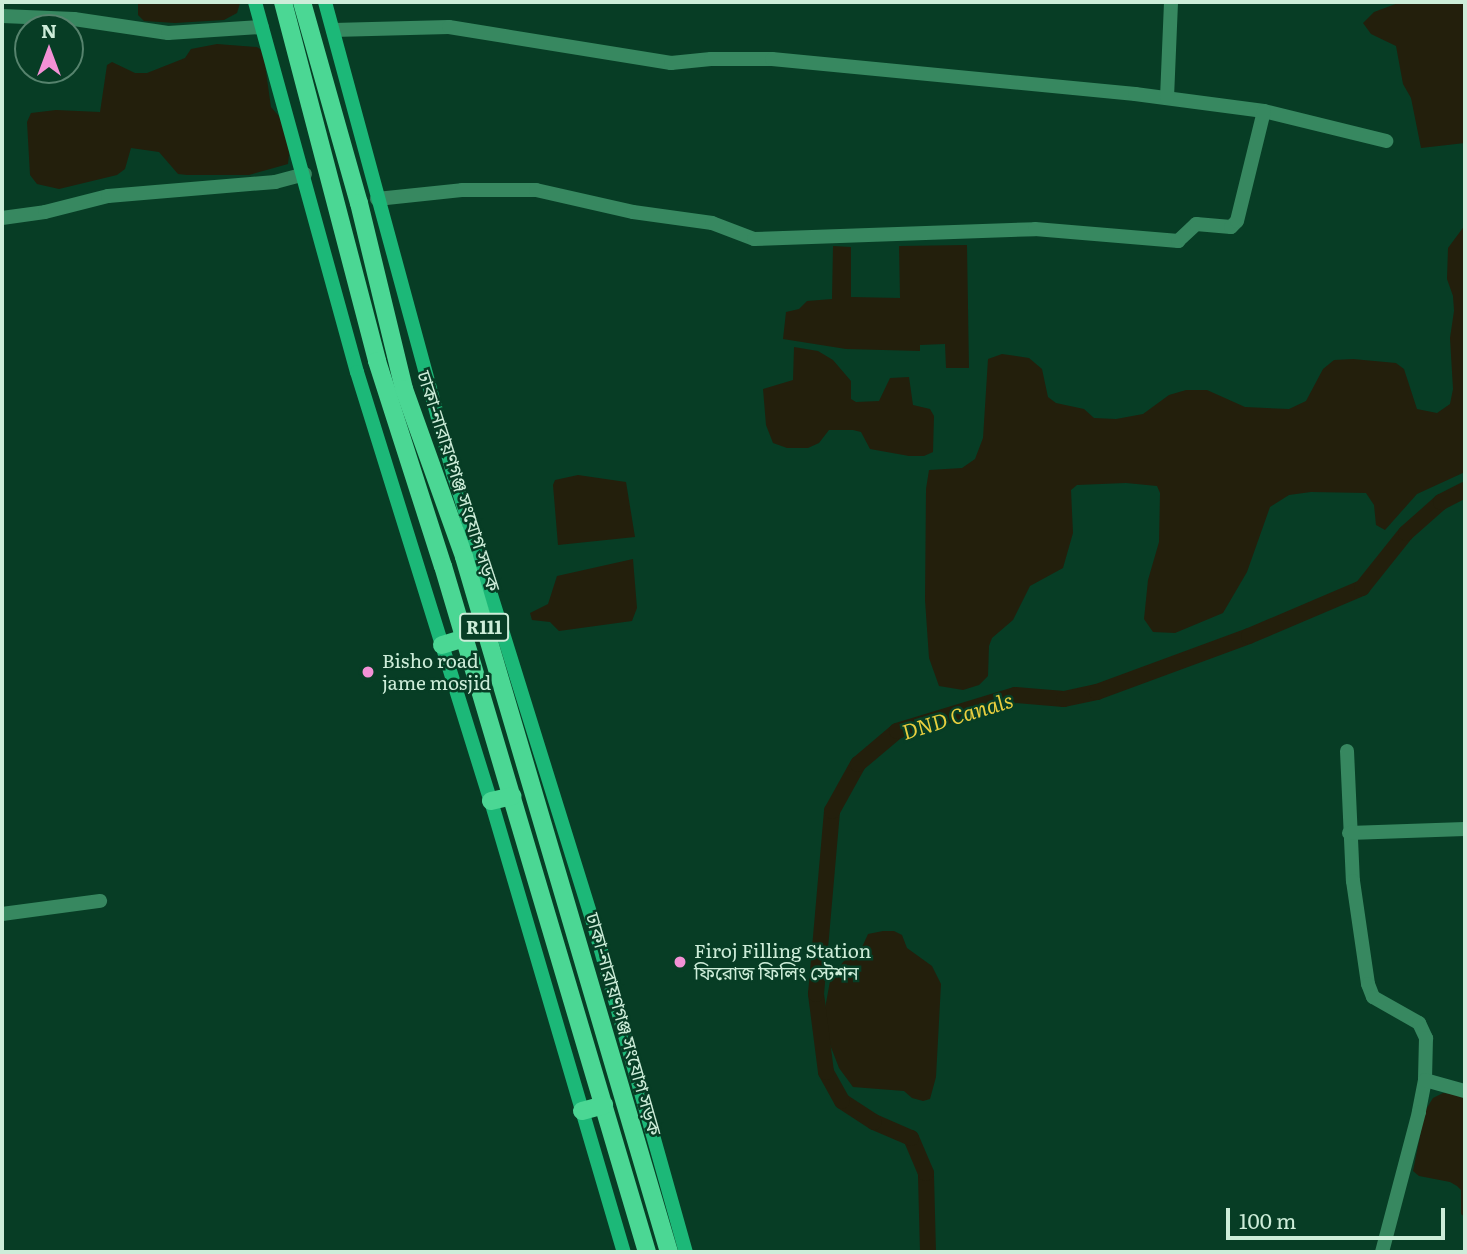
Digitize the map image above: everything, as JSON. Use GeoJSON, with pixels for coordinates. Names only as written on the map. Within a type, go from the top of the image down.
{"type":"FeatureCollection","features":[{"type":"Feature","properties":{"kind":"main road","name":"R111"},"geometry":{"type":"LineString","coordinates":[[283,2],[377,360],[465,638],[647,1252]]}},
{"type":"Feature","properties":{"kind":"main road","name":"ঢাকা-নারায়ণগঞ্জ সংযোগ সড়ক"},"geometry":{"type":"LineString","coordinates":[[302,2],[359,203],[404,389],[445,478],[464,557],[510,715],[630,1086],[669,1252]]}},
{"type":"Feature","properties":{"kind":"main road"},"geometry":{"type":"LineString","coordinates":[[442,645],[465,638]]}},
{"type":"Feature","properties":{"kind":"main road"},"geometry":{"type":"LineString","coordinates":[[510,715],[528,710]]}},
{"type":"Feature","properties":{"kind":"main road"},"geometry":{"type":"LineString","coordinates":[[491,801],[512,796]]}},
{"type":"Feature","properties":{"kind":"main road"},"geometry":{"type":"LineString","coordinates":[[582,1111],[604,1105]]}},
{"type":"Feature","properties":{"kind":"street"},"geometry":{"type":"LineString","coordinates":[[255,2],[305,174],[357,372],[491,801],[624,1252]]}},
{"type":"Feature","properties":{"kind":"street"},"geometry":{"type":"LineString","coordinates":[[325,2],[377,199],[445,478],[528,710],[630,1086],[686,1252]]}},
{"type":"Feature","properties":{"kind":"street"},"geometry":{"type":"LineString","coordinates":[[1167,98],[1171,2]]}},
{"type":"Feature","properties":{"kind":"street"},"geometry":{"type":"LineString","coordinates":[[2,16],[86,20],[169,33],[262,27]]}},
{"type":"Feature","properties":{"kind":"street"},"geometry":{"type":"LineString","coordinates":[[333,30],[449,27],[671,63],[744,58],[810,62],[1167,98],[1264,111],[1386,141]]}},
{"type":"Feature","properties":{"kind":"street"},"geometry":{"type":"LineString","coordinates":[[377,199],[462,190],[536,190],[614,208],[712,223],[754,239],[1035,229],[1178,241],[1196,224],[1231,227],[1237,221],[1264,111]]}},
{"type":"Feature","properties":{"kind":"street"},"geometry":{"type":"LineString","coordinates":[[2,218],[45,212],[108,195],[255,184],[305,174]]}},
{"type":"Feature","properties":{"kind":"street"},"geometry":{"type":"LineString","coordinates":[[1347,751],[1353,881],[1368,984],[1373,997],[1419,1023],[1426,1038],[1425,1080],[1382,1252]]}},
{"type":"Feature","properties":{"kind":"street"},"geometry":{"type":"LineString","coordinates":[[1349,834],[1465,829]]}},
{"type":"Feature","properties":{"kind":"street"},"geometry":{"type":"LineString","coordinates":[[2,914],[100,901]]}},
{"type":"Feature","properties":{"kind":"street"},"geometry":{"type":"LineString","coordinates":[[1425,1080],[1465,1091]]}},
{"type":"Feature","properties":{"kind":"shaded area"},"geometry":{"type":"Polygon","coordinates":[[[138,2],[240,3],[237,13],[224,20],[175,23],[144,21],[138,15],[138,2]]]}},
{"type":"Feature","properties":{"kind":"shaded area"},"geometry":{"type":"Polygon","coordinates":[[[1401,2],[1465,2],[1465,143],[1421,148],[1411,98],[1403,84],[1396,46],[1371,34],[1363,23],[1374,12],[1401,2]]]}},
{"type":"Feature","properties":{"kind":"shaded area"},"geometry":{"type":"Polygon","coordinates":[[[217,44],[257,47],[263,51],[271,107],[284,122],[290,146],[288,164],[249,175],[187,175],[178,174],[159,152],[131,148],[125,169],[117,175],[59,189],[37,184],[30,175],[27,122],[31,113],[56,110],[100,112],[107,65],[112,62],[135,73],[147,73],[185,58],[191,49],[217,44]]]}},
{"type":"Feature","properties":{"kind":"shaded area"},"geometry":{"type":"Polygon","coordinates":[[[1465,225],[1465,472],[1417,494],[1385,530],[1376,525],[1374,505],[1366,493],[1311,492],[1289,495],[1270,507],[1247,572],[1223,613],[1175,633],[1153,632],[1144,619],[1148,580],[1159,542],[1160,493],[1157,486],[1126,483],[1077,485],[1071,490],[1073,533],[1063,568],[1030,586],[1013,620],[992,638],[989,646],[988,676],[979,685],[963,690],[939,686],[929,658],[925,600],[926,489],[929,470],[962,468],[975,459],[983,438],[988,359],[1002,354],[1029,358],[1042,369],[1048,397],[1056,403],[1084,409],[1094,418],[1116,419],[1143,414],[1169,395],[1186,390],[1207,390],[1245,407],[1289,409],[1306,401],[1323,369],[1334,360],[1353,359],[1396,363],[1404,369],[1417,409],[1437,413],[1450,404],[1453,389],[1450,338],[1454,311],[1453,296],[1447,279],[1448,248],[1465,225]]]}},
{"type":"Feature","properties":{"kind":"shaded area"},"geometry":{"type":"Polygon","coordinates":[[[967,245],[969,368],[946,368],[945,344],[920,345],[920,351],[846,349],[783,339],[786,312],[799,309],[807,301],[832,299],[833,246],[851,247],[851,297],[900,298],[899,246],[967,245]]]}},
{"type":"Feature","properties":{"kind":"shaded area"},"geometry":{"type":"Polygon","coordinates":[[[794,347],[818,351],[833,360],[851,381],[851,399],[856,402],[879,401],[890,378],[909,377],[913,405],[930,409],[934,416],[933,452],[924,456],[909,456],[870,449],[861,432],[853,430],[829,430],[819,443],[808,448],[787,448],[773,443],[766,425],[763,389],[793,380],[794,347]]]}},
{"type":"Feature","properties":{"kind":"shaded area"},"geometry":{"type":"Polygon","coordinates":[[[578,475],[626,482],[635,537],[558,545],[553,485],[555,480],[578,475]]]}},
{"type":"Feature","properties":{"kind":"shaded area"},"geometry":{"type":"Polygon","coordinates":[[[633,559],[637,608],[632,621],[559,631],[550,622],[532,620],[530,613],[548,604],[557,576],[633,559]]]}},
{"type":"Feature","properties":{"kind":"shaded area"},"geometry":{"type":"Polygon","coordinates":[[[894,931],[902,935],[907,948],[932,966],[941,984],[936,1077],[930,1099],[923,1101],[912,1098],[904,1091],[853,1087],[839,1068],[829,1042],[824,1014],[830,981],[843,962],[863,945],[868,934],[894,931]]]}},
{"type":"Feature","properties":{"kind":"shaded area"},"geometry":{"type":"Polygon","coordinates":[[[1443,1093],[1465,1095],[1465,1217],[1461,1214],[1461,1190],[1457,1186],[1419,1176],[1413,1171],[1425,1111],[1433,1098],[1443,1093]]]}},
{"type":"Feature","properties":{"kind":"waterway","name":"DND Canals"},"geometry":{"type":"LineString","coordinates":[[928,1252],[926,1173],[911,1138],[874,1122],[842,1101],[826,1072],[816,994],[832,811],[858,764],[897,731],[1015,695],[1064,699],[1097,692],[1249,636],[1362,588],[1406,533],[1441,502],[1465,490]]}},
{"type":"Feature","properties":{"kind":"place","name":"Bisho road jame mosjid"},"geometry":{"type":"Point","coordinates":[368,672]}},
{"type":"Feature","properties":{"kind":"place","name":"Firoj Filling Station ফিরোজ ফিলিং স্টেশন"},"geometry":{"type":"Point","coordinates":[680,962]}}]}
